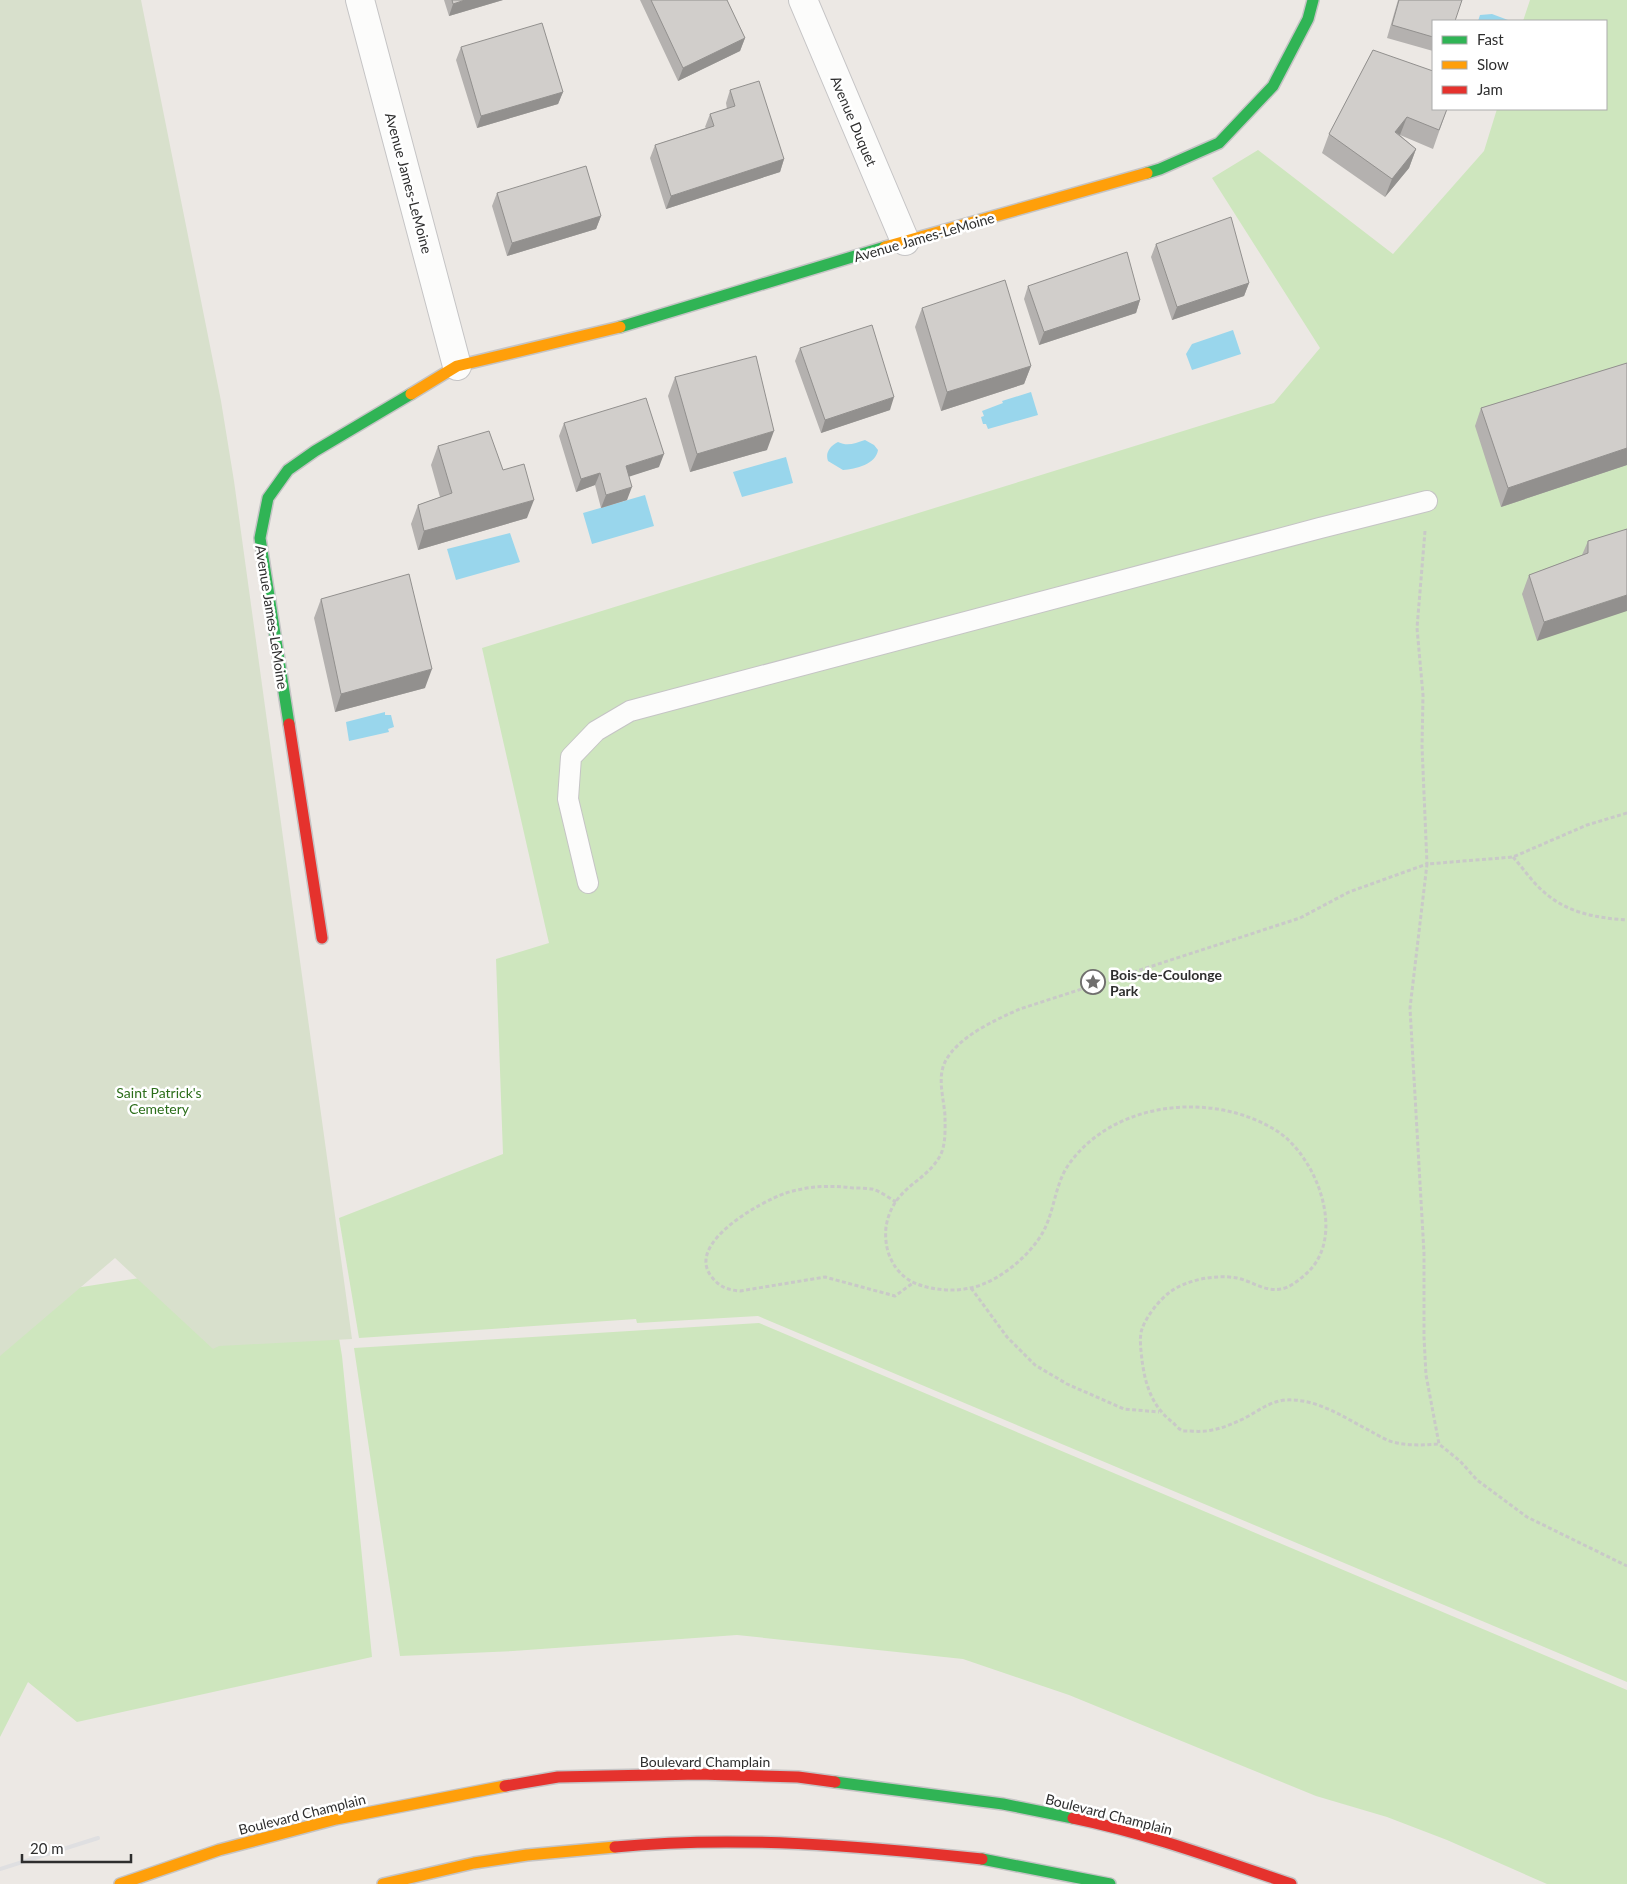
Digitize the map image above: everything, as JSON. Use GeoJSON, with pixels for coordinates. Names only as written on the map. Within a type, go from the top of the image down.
{"type":"FeatureCollection","features":[{"type":"Feature","properties":{"kind":"main road","name":"Avenue James-LeMoine"},"geometry":{"type":"LineString","coordinates":[[322,938],[260,538],[268,498],[288,470],[457,366],[629,325],[905,242],[1160,169],[1219,143],[1273,86],[1308,18],[1313,0]]}},
{"type":"Feature","properties":{"kind":"main road","name":"Boulevard Champlain"},"geometry":{"type":"LineString","coordinates":[[120,1884],[219,1850],[336,1819],[456,1795],[558,1777],[719,1774],[798,1777],[1002,1804],[1097,1823],[1215,1858],[1291,1884]]}},
{"type":"Feature","properties":{"kind":"main road"},"geometry":{"type":"LineString","coordinates":[[383,1884],[474,1863],[544,1853],[620,1846],[716,1842],[837,1845],[956,1856],[984,1859],[1110,1884]]}},
{"type":"Feature","properties":{"kind":"street","name":"Avenue James-LeMoine"},"geometry":{"type":"LineString","coordinates":[[360,0],[457,366]]}},
{"type":"Feature","properties":{"kind":"street","name":"Avenue Duquet"},"geometry":{"type":"LineString","coordinates":[[803,0],[905,242]]}},
{"type":"Feature","properties":{"kind":"lane"},"geometry":{"type":"LineString","coordinates":[[588,883],[568,799],[570,757],[596,731],[630,711],[1427,501]]}},
{"type":"Feature","properties":{"kind":"path"},"geometry":{"type":"LineString","coordinates":[[1427,501],[1417,628],[1423,695],[1422,746],[1428,864],[1410,1008],[1424,1253],[1426,1376],[1439,1444],[1460,1461],[1477,1480],[1527,1516],[1627,1566]]}},
{"type":"Feature","properties":{"kind":"path"},"geometry":{"type":"LineString","coordinates":[[1439,1444],[1418,1446],[1390,1442],[1331,1410],[1306,1402],[1284,1400],[1264,1405],[1245,1418],[1220,1429],[1204,1433],[1183,1430],[1160,1412],[1146,1386],[1140,1331],[1166,1294],[1184,1284],[1207,1278],[1236,1277],[1267,1289],[1284,1289],[1314,1266],[1324,1244],[1325,1209],[1319,1185],[1311,1168],[1290,1140],[1274,1129],[1245,1116],[1219,1110],[1192,1107],[1136,1115],[1107,1129],[1082,1148],[1064,1172],[1044,1230],[1032,1249],[1013,1266],[992,1280],[971,1288],[938,1290],[913,1283],[897,1270],[888,1253],[885,1234],[888,1216],[899,1196],[933,1165],[942,1153],[945,1140],[941,1082],[944,1062],[956,1048],[985,1024],[1020,1009],[1300,918],[1349,892],[1428,864],[1513,857],[1587,825],[1627,813]]}},
{"type":"Feature","properties":{"kind":"path"},"geometry":{"type":"LineString","coordinates":[[1513,857],[1544,892],[1571,910],[1602,918],[1627,920]]}},
{"type":"Feature","properties":{"kind":"path"},"geometry":{"type":"LineString","coordinates":[[896,1202],[874,1189],[832,1185],[808,1187],[784,1194],[750,1210],[727,1227],[713,1242],[706,1256],[706,1270],[715,1282],[727,1290],[740,1291],[825,1277],[894,1296],[913,1283]]}},
{"type":"Feature","properties":{"kind":"path"},"geometry":{"type":"LineString","coordinates":[[971,1288],[1008,1337],[1035,1365],[1067,1384],[1124,1409],[1160,1412]]}},
{"type":"Feature","properties":{"kind":"green space","name":"Saint Patrick's Cemetery"},"geometry":{"type":"Polygon","coordinates":[[[0,0],[141,0],[221,401],[234,481],[352,1339],[219,1346],[213,1349],[115,1258],[0,1356],[0,0]]]}},
{"type":"Feature","properties":{"kind":"green space","name":"Bois-de-Coulonge Park"},"geometry":{"type":"Polygon","coordinates":[[[1530,0],[1627,0],[1627,1682],[758,1316],[637,1323],[636,1319],[359,1338],[339,1218],[503,1154],[496,959],[549,943],[482,648],[1274,403],[1320,348],[1212,178],[1258,150],[1393,254],[1484,151],[1497,110],[1607,110],[1607,20],[1523,20],[1530,0]]]}},
{"type":"Feature","properties":{"kind":"green space"},"geometry":{"type":"Polygon","coordinates":[[[0,755],[257,844],[342,1356],[372,1657],[77,1722],[28,1682],[0,1737],[0,1308],[11,1298],[191,1270],[0,755]]]}},
{"type":"Feature","properties":{"kind":"green space"},"geometry":{"type":"Polygon","coordinates":[[[759,1323],[1627,1690],[1627,1884],[1547,1884],[1447,1840],[1387,1817],[1316,1796],[1069,1695],[963,1659],[737,1635],[513,1651],[400,1656],[354,1348],[759,1323]]]}},
{"type":"Feature","properties":{"kind":"water"},"geometry":{"type":"Polygon","coordinates":[[[1492,14],[1508,20],[1478,20],[1480,15],[1492,14]]]}},
{"type":"Feature","properties":{"kind":"water"},"geometry":{"type":"Polygon","coordinates":[[[1233,330],[1241,354],[1192,370],[1186,354],[1192,344],[1233,330]]]}},
{"type":"Feature","properties":{"kind":"water"},"geometry":{"type":"Polygon","coordinates":[[[1031,392],[1038,415],[988,429],[986,424],[983,424],[981,417],[984,416],[982,411],[1003,403],[1002,401],[1031,392]]]}},
{"type":"Feature","properties":{"kind":"water"},"geometry":{"type":"Polygon","coordinates":[[[865,440],[874,445],[878,450],[874,459],[865,465],[843,470],[828,461],[827,455],[829,450],[838,442],[848,444],[865,440]]]}},
{"type":"Feature","properties":{"kind":"water"},"geometry":{"type":"Polygon","coordinates":[[[786,457],[793,483],[742,497],[733,472],[786,457]]]}},
{"type":"Feature","properties":{"kind":"water"},"geometry":{"type":"Polygon","coordinates":[[[645,495],[654,526],[592,544],[583,513],[645,495]]]}},
{"type":"Feature","properties":{"kind":"water"},"geometry":{"type":"Polygon","coordinates":[[[510,533],[520,562],[456,580],[447,549],[510,533]]]}},
{"type":"Feature","properties":{"kind":"water"},"geometry":{"type":"Polygon","coordinates":[[[385,712],[385,715],[391,715],[394,727],[388,729],[389,732],[349,741],[346,722],[385,712]]]}},
{"type":"Feature","properties":{"kind":"building"},"geometry":{"type":"Polygon","coordinates":[[[452,0],[465,0],[453,4],[452,0]]]}},
{"type":"Feature","properties":{"kind":"building"},"geometry":{"type":"Polygon","coordinates":[[[651,0],[727,0],[745,38],[683,68],[651,0]]]}},
{"type":"Feature","properties":{"kind":"building"},"geometry":{"type":"Polygon","coordinates":[[[1399,0],[1462,0],[1455,20],[1432,20],[1432,37],[1392,25],[1399,0]]]}},
{"type":"Feature","properties":{"kind":"building"},"geometry":{"type":"Polygon","coordinates":[[[542,23],[563,92],[481,116],[461,47],[542,23]]]}},
{"type":"Feature","properties":{"kind":"building"},"geometry":{"type":"Polygon","coordinates":[[[1373,50],[1432,71],[1432,110],[1447,110],[1439,130],[1407,117],[1395,132],[1416,149],[1392,179],[1329,134],[1373,50]]]}},
{"type":"Feature","properties":{"kind":"building"},"geometry":{"type":"Polygon","coordinates":[[[759,81],[784,159],[671,196],[655,145],[714,126],[710,114],[735,106],[730,90],[759,81]]]}},
{"type":"Feature","properties":{"kind":"building"},"geometry":{"type":"Polygon","coordinates":[[[586,166],[601,216],[512,243],[497,193],[586,166]]]}},
{"type":"Feature","properties":{"kind":"building"},"geometry":{"type":"Polygon","coordinates":[[[1231,217],[1249,283],[1177,307],[1156,244],[1231,217]]]}},
{"type":"Feature","properties":{"kind":"building"},"geometry":{"type":"Polygon","coordinates":[[[1127,252],[1140,300],[1044,332],[1028,286],[1127,252]]]}},
{"type":"Feature","properties":{"kind":"building"},"geometry":{"type":"Polygon","coordinates":[[[1005,280],[1031,366],[947,392],[922,308],[1005,280]]]}},
{"type":"Feature","properties":{"kind":"building"},"geometry":{"type":"Polygon","coordinates":[[[872,325],[894,397],[825,420],[800,348],[872,325]]]}},
{"type":"Feature","properties":{"kind":"building"},"geometry":{"type":"Polygon","coordinates":[[[756,356],[774,431],[697,454],[675,377],[756,356]]]}},
{"type":"Feature","properties":{"kind":"building"},"geometry":{"type":"Polygon","coordinates":[[[1627,363],[1627,448],[1508,488],[1481,408],[1627,363]]]}},
{"type":"Feature","properties":{"kind":"building"},"geometry":{"type":"Polygon","coordinates":[[[646,398],[664,454],[626,466],[632,487],[606,495],[600,473],[581,479],[564,423],[646,398]]]}},
{"type":"Feature","properties":{"kind":"building"},"geometry":{"type":"Polygon","coordinates":[[[489,431],[503,470],[524,464],[534,500],[424,531],[418,505],[452,493],[438,446],[489,431]]]}},
{"type":"Feature","properties":{"kind":"building"},"geometry":{"type":"Polygon","coordinates":[[[1627,529],[1627,595],[1544,622],[1529,575],[1588,553],[1588,541],[1627,529]]]}},
{"type":"Feature","properties":{"kind":"building"},"geometry":{"type":"Polygon","coordinates":[[[409,574],[432,669],[341,694],[321,599],[409,574]]]}},
{"type":"Feature","properties":{"kind":"railway"},"geometry":{"type":"LineString","coordinates":[[0,1869],[98,1838]]}},
{"type":"Feature","properties":{"kind":"traffic: fast"},"geometry":{"type":"LineString","coordinates":[[1147,173],[1219,143],[1273,86],[1308,19],[1313,0]]}},
{"type":"Feature","properties":{"kind":"traffic: fast"},"geometry":{"type":"LineString","coordinates":[[620,327],[885,247]]}},
{"type":"Feature","properties":{"kind":"traffic: fast"},"geometry":{"type":"LineString","coordinates":[[289,724],[260,538],[268,498],[288,470],[315,451],[411,394]]}},
{"type":"Feature","properties":{"kind":"traffic: fast"},"geometry":{"type":"LineString","coordinates":[[835,1782],[1003,1804],[1073,1818]]}},
{"type":"Feature","properties":{"kind":"traffic: fast"},"geometry":{"type":"LineString","coordinates":[[982,1859],[1110,1884]]}},
{"type":"Feature","properties":{"kind":"traffic: slow"},"geometry":{"type":"LineString","coordinates":[[885,247],[1147,173]]}},
{"type":"Feature","properties":{"kind":"traffic: slow"},"geometry":{"type":"LineString","coordinates":[[411,394],[457,366],[620,327]]}},
{"type":"Feature","properties":{"kind":"traffic: slow"},"geometry":{"type":"LineString","coordinates":[[120,1884],[219,1850],[336,1819],[505,1786]]}},
{"type":"Feature","properties":{"kind":"traffic: slow"},"geometry":{"type":"LineString","coordinates":[[383,1884],[474,1863],[527,1855],[615,1847]]}},
{"type":"Feature","properties":{"kind":"traffic: jam"},"geometry":{"type":"LineString","coordinates":[[289,724],[322,938]]}},
{"type":"Feature","properties":{"kind":"traffic: jam"},"geometry":{"type":"LineString","coordinates":[[505,1786],[558,1777],[699,1774],[798,1777],[835,1782]]}},
{"type":"Feature","properties":{"kind":"traffic: jam"},"geometry":{"type":"LineString","coordinates":[[1073,1818],[1156,1839],[1291,1884]]}},
{"type":"Feature","properties":{"kind":"traffic: jam"},"geometry":{"type":"LineString","coordinates":[[615,1847],[707,1842],[753,1842],[844,1846],[982,1859]]}},
{"type":"Feature","properties":{"kind":"place","name":"Bois-de-Coulonge Park"},"geometry":{"type":"Point","coordinates":[1093,982]}}]}
